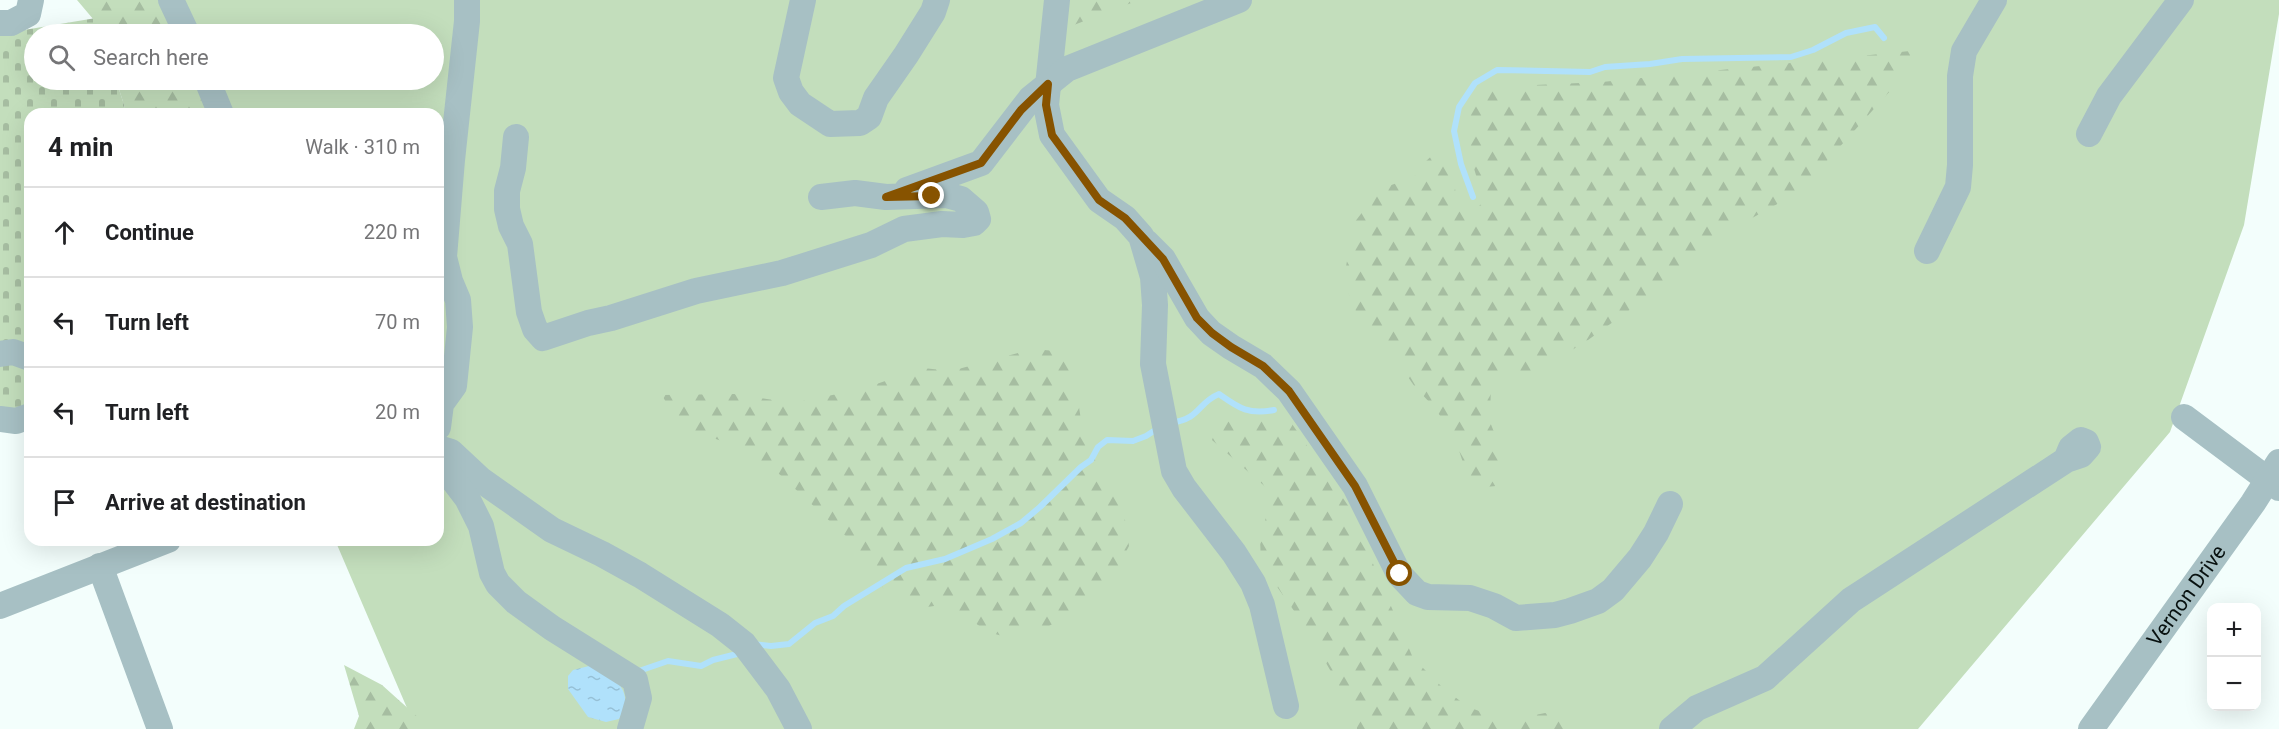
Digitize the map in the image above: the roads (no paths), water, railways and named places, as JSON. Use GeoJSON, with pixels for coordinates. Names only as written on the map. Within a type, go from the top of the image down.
{"type":"FeatureCollection","features":[{"type":"Feature","properties":{"kind":"street"},"geometry":{"type":"LineString","coordinates":[[0,23],[12,23],[28,14],[31,0]]}},
{"type":"Feature","properties":{"kind":"street"},"geometry":{"type":"LineString","coordinates":[[171,0],[182,24]]}},
{"type":"Feature","properties":{"kind":"street"},"geometry":{"type":"LineString","coordinates":[[444,400],[454,386],[460,327],[458,300],[444,257],[467,21],[467,0]]}},
{"type":"Feature","properties":{"kind":"street"},"geometry":{"type":"LineString","coordinates":[[803,0],[786,78],[791,92],[800,104],[830,124],[860,123],[869,117],[876,98],[933,12],[937,0]]}},
{"type":"Feature","properties":{"kind":"street"},"geometry":{"type":"LineString","coordinates":[[1057,0],[1046,105],[1052,135],[1099,200],[1125,218],[1163,259],[1197,318],[1231,347],[1263,366],[1289,391],[1355,486],[1400,574],[1417,593],[1428,597],[1470,598],[1494,606],[1516,618],[1555,615],[1570,611],[1598,601],[1613,590],[1640,558],[1670,504]]}},
{"type":"Feature","properties":{"kind":"street"},"geometry":{"type":"LineString","coordinates":[[886,197],[981,163],[1021,110],[1067,69],[1239,0]]}},
{"type":"Feature","properties":{"kind":"street"},"geometry":{"type":"LineString","coordinates":[[1927,251],[1958,187],[1960,76],[1964,51],[1994,0]]}},
{"type":"Feature","properties":{"kind":"street"},"geometry":{"type":"LineString","coordinates":[[2089,134],[2109,96],[2181,0]]}},
{"type":"Feature","properties":{"kind":"street"},"geometry":{"type":"LineString","coordinates":[[211,90],[219,108]]}},
{"type":"Feature","properties":{"kind":"street"},"geometry":{"type":"LineString","coordinates":[[516,137],[513,168],[507,191],[507,209],[511,226],[520,244],[529,312],[535,329],[543,338],[588,322],[611,318],[696,291],[782,273],[871,245],[904,229],[942,224],[963,225],[974,223],[978,219],[976,212],[961,199],[946,195],[886,197],[855,193],[821,197]]}},
{"type":"Feature","properties":{"kind":"street"},"geometry":{"type":"LineString","coordinates":[[1141,236],[1153,278],[1153,364],[1174,471],[1234,553],[1252,583],[1262,605],[1286,706]]}},
{"type":"Feature","properties":{"kind":"street"},"geometry":{"type":"LineString","coordinates":[[0,354],[13,352],[24,356]]}},
{"type":"Feature","properties":{"kind":"street"},"geometry":{"type":"LineString","coordinates":[[2184,417],[2275,477]]}},
{"type":"Feature","properties":{"kind":"street"},"geometry":{"type":"LineString","coordinates":[[0,419],[16,421],[24,418]]}},
{"type":"Feature","properties":{"kind":"street"},"geometry":{"type":"LineString","coordinates":[[444,450],[451,452],[481,480],[552,530],[640,574],[720,626],[748,649],[778,689],[799,729]]}},
{"type":"Feature","properties":{"kind":"street"},"geometry":{"type":"LineString","coordinates":[[1672,729],[1697,708],[1766,678],[1851,600],[2066,460]]}},
{"type":"Feature","properties":{"kind":"street"},"geometry":{"type":"LineString","coordinates":[[444,468],[467,498],[481,526],[492,573],[498,584],[516,602],[552,628],[635,681],[639,698],[630,729]]}},
{"type":"Feature","properties":{"kind":"street","name":"Vernon Drive"},"geometry":{"type":"LineString","coordinates":[[2091,729],[2275,477]]}},
{"type":"Feature","properties":{"kind":"street"},"geometry":{"type":"LineString","coordinates":[[0,606],[152,546]]}},
{"type":"Feature","properties":{"kind":"street"},"geometry":{"type":"LineString","coordinates":[[100,566],[160,729]]}},
{"type":"Feature","properties":{"kind":"water"},"geometry":{"type":"Polygon","coordinates":[[[593,665],[621,686],[625,701],[619,719],[606,722],[588,717],[568,689],[568,676],[573,670],[593,665]]]}},
{"type":"Feature","properties":{"kind":"waterway"},"geometry":{"type":"LineString","coordinates":[[1473,197],[1461,164],[1454,131],[1459,107],[1475,83],[1497,70],[1590,72],[1605,67],[1682,59],[1791,57],[1813,50],[1846,33],[1875,27],[1884,38]]}},
{"type":"Feature","properties":{"kind":"waterway"},"geometry":{"type":"LineString","coordinates":[[1170,423],[1188,418],[1219,394],[1250,411],[1274,410]]}},
{"type":"Feature","properties":{"kind":"waterway"},"geometry":{"type":"LineString","coordinates":[[753,644],[771,646],[789,644],[815,623],[833,616],[844,606],[906,568],[945,559],[992,539],[1021,523],[1040,507],[1091,460],[1098,447],[1107,440],[1133,441],[1160,427]]}},
{"type":"Feature","properties":{"kind":"waterway"},"geometry":{"type":"LineString","coordinates":[[636,672],[668,661],[701,666],[713,660],[741,653]]}}]}
